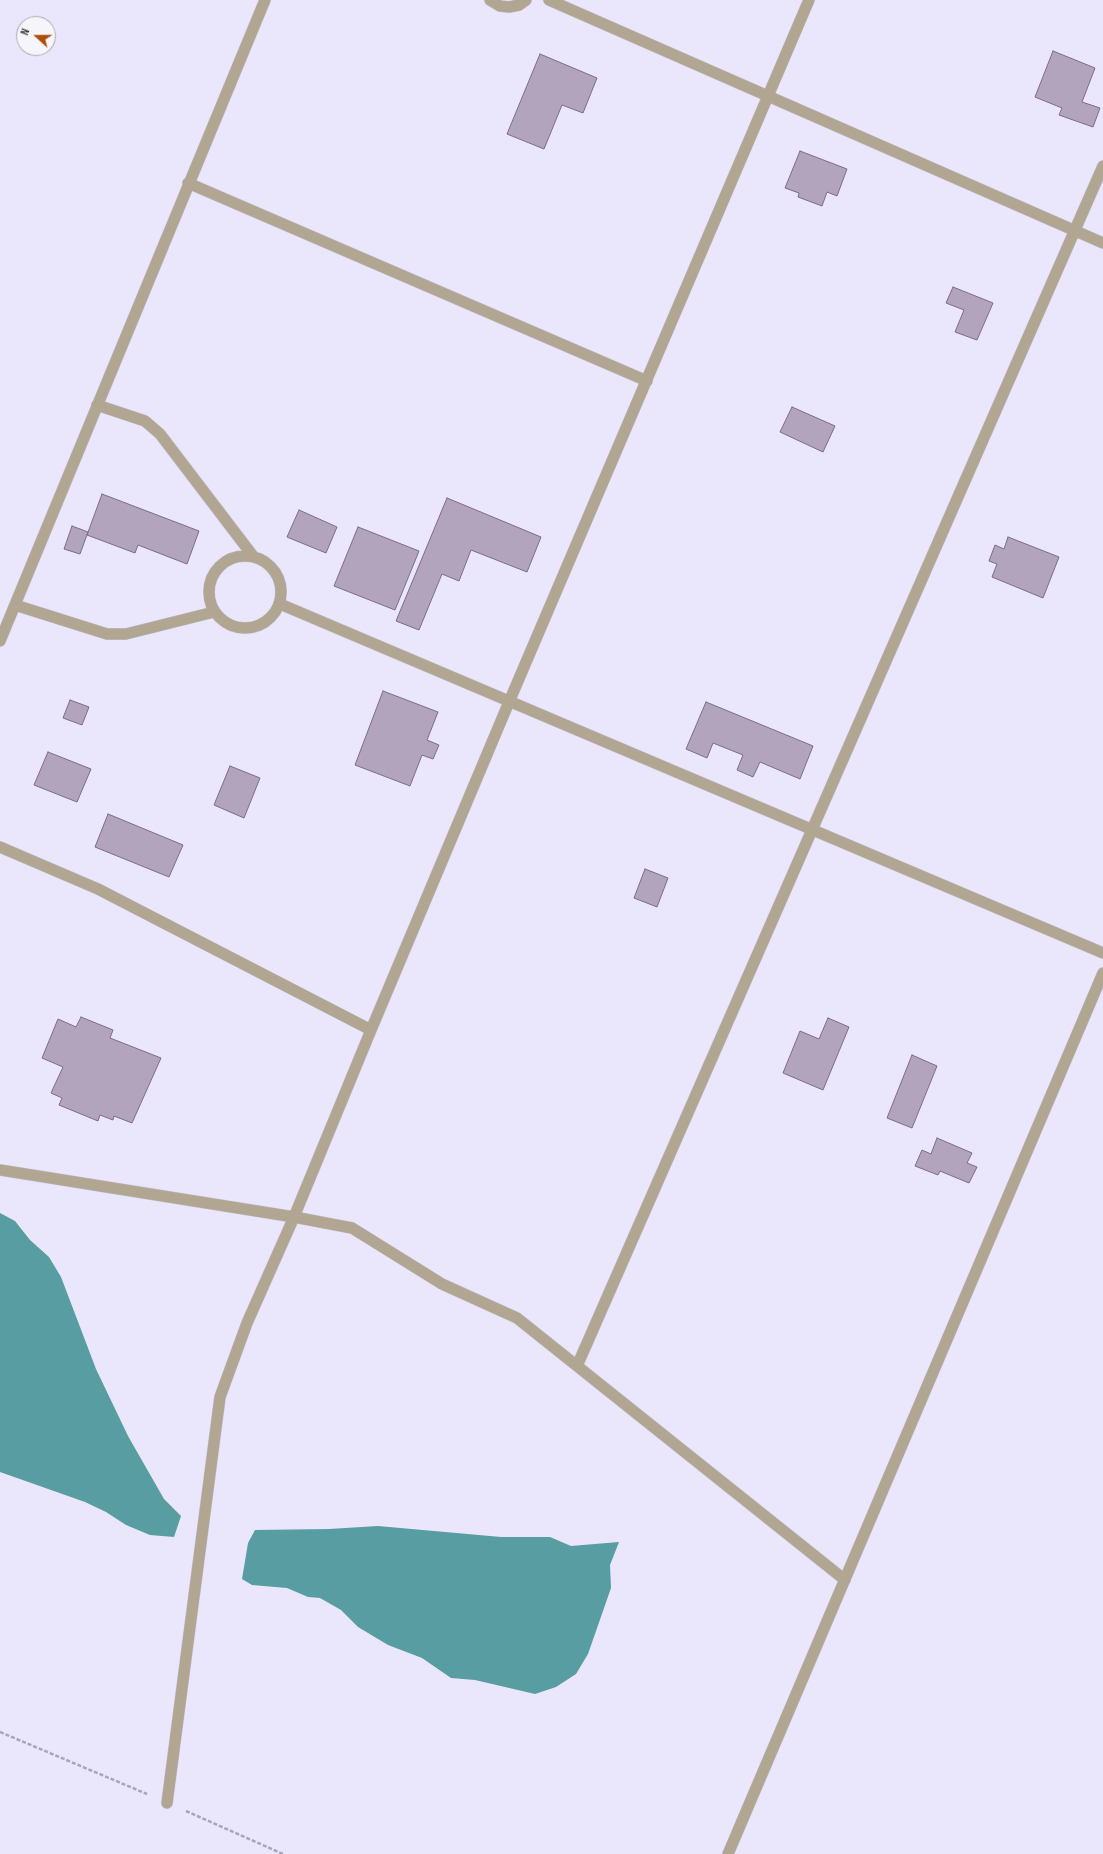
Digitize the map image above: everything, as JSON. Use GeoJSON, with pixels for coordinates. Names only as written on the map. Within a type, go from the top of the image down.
{"type":"FeatureCollection","features":[{"type":"Feature","properties":{"kind":"street"},"geometry":{"type":"LineString","coordinates":[[0,641],[188,183],[265,0]]}},
{"type":"Feature","properties":{"kind":"street"},"geometry":{"type":"LineString","coordinates":[[490,0],[500,6],[509,7],[519,5],[526,0]]}},
{"type":"Feature","properties":{"kind":"street"},"geometry":{"type":"LineString","coordinates":[[549,0],[1103,243]]}},
{"type":"Feature","properties":{"kind":"street"},"geometry":{"type":"LineString","coordinates":[[167,1802],[220,1397],[247,1323],[294,1217],[509,702],[809,0]]}},
{"type":"Feature","properties":{"kind":"street"},"geometry":{"type":"LineString","coordinates":[[577,1366],[1103,166]]}},
{"type":"Feature","properties":{"kind":"street"},"geometry":{"type":"LineString","coordinates":[[188,183],[647,381]]}},
{"type":"Feature","properties":{"kind":"street"},"geometry":{"type":"LineString","coordinates":[[97,405],[145,421],[160,434],[253,556]]}},
{"type":"Feature","properties":{"kind":"street"},"geometry":{"type":"LineString","coordinates":[[240,556],[253,556],[264,561],[274,569],[279,579],[282,592],[280,604],[274,614],[266,622],[255,628],[232,626],[222,621],[214,612],[210,600],[209,589],[212,577],[219,567],[229,560],[240,556]]}},
{"type":"Feature","properties":{"kind":"street"},"geometry":{"type":"LineString","coordinates":[[280,604],[1103,953]]}},
{"type":"Feature","properties":{"kind":"street"},"geometry":{"type":"LineString","coordinates":[[15,605],[107,634],[126,634],[214,612]]}},
{"type":"Feature","properties":{"kind":"street"},"geometry":{"type":"LineString","coordinates":[[0,847],[98,889],[371,1030]]}},
{"type":"Feature","properties":{"kind":"street"},"geometry":{"type":"LineString","coordinates":[[728,1854],[1103,973]]}},
{"type":"Feature","properties":{"kind":"street"},"geometry":{"type":"LineString","coordinates":[[0,1170],[294,1217],[352,1228],[442,1284],[517,1318],[845,1580]]}},
{"type":"Feature","properties":{"kind":"path"},"geometry":{"type":"LineString","coordinates":[[0,1732],[167,1802],[283,1854]]}},
{"type":"Feature","properties":{"kind":"shaded area"},"geometry":{"type":"Polygon","coordinates":[[[0,1213],[15,1221],[30,1240],[49,1257],[61,1277],[96,1369],[128,1436],[164,1499],[181,1516],[174,1537],[150,1535],[126,1525],[106,1512],[85,1502],[0,1472],[0,1213]]]}},
{"type":"Feature","properties":{"kind":"shaded area"},"geometry":{"type":"Polygon","coordinates":[[[378,1526],[501,1537],[550,1537],[571,1546],[619,1542],[610,1565],[611,1588],[588,1654],[576,1674],[556,1687],[535,1694],[475,1680],[451,1678],[422,1658],[388,1645],[358,1627],[341,1610],[320,1598],[308,1597],[287,1588],[252,1585],[242,1579],[248,1543],[255,1530],[329,1529],[378,1526]]]}},
{"type":"Feature","properties":{"kind":"building"},"geometry":{"type":"Polygon","coordinates":[[[1053,51],[1095,68],[1082,102],[1100,108],[1093,127],[1059,115],[1062,108],[1035,97],[1053,51]]]}},
{"type":"Feature","properties":{"kind":"building"},"geometry":{"type":"Polygon","coordinates":[[[540,54],[597,78],[583,113],[562,105],[544,149],[507,134],[540,54]]]}},
{"type":"Feature","properties":{"kind":"building"},"geometry":{"type":"Polygon","coordinates":[[[800,151],[847,169],[837,196],[827,192],[822,206],[798,197],[799,193],[785,188],[800,151]]]}},
{"type":"Feature","properties":{"kind":"building"},"geometry":{"type":"Polygon","coordinates":[[[953,287],[993,303],[977,340],[955,332],[964,310],[946,303],[953,287]]]}},
{"type":"Feature","properties":{"kind":"building"},"geometry":{"type":"Polygon","coordinates":[[[792,407],[835,426],[823,452],[780,432],[792,407]]]}},
{"type":"Feature","properties":{"kind":"building"},"geometry":{"type":"Polygon","coordinates":[[[102,494],[199,531],[187,564],[138,545],[135,553],[87,535],[102,494]]]}},
{"type":"Feature","properties":{"kind":"building"},"geometry":{"type":"Polygon","coordinates":[[[447,498],[541,537],[527,572],[471,550],[459,581],[442,574],[419,630],[396,621],[447,498]]]}},
{"type":"Feature","properties":{"kind":"building"},"geometry":{"type":"Polygon","coordinates":[[[299,510],[337,527],[326,553],[287,537],[299,510]]]}},
{"type":"Feature","properties":{"kind":"building"},"geometry":{"type":"Polygon","coordinates":[[[72,526],[88,532],[80,554],[64,549],[72,526]]]}},
{"type":"Feature","properties":{"kind":"building"},"geometry":{"type":"Polygon","coordinates":[[[358,527],[419,551],[395,610],[334,586],[358,527]]]}},
{"type":"Feature","properties":{"kind":"building"},"geometry":{"type":"Polygon","coordinates":[[[1008,537],[1059,557],[1043,598],[992,577],[997,564],[989,561],[995,545],[1004,549],[1008,537]]]}},
{"type":"Feature","properties":{"kind":"building"},"geometry":{"type":"Polygon","coordinates":[[[383,691],[438,712],[427,740],[439,745],[433,759],[422,755],[410,786],[355,765],[383,691]]]}},
{"type":"Feature","properties":{"kind":"building"},"geometry":{"type":"Polygon","coordinates":[[[70,700],[89,707],[82,725],[63,718],[70,700]]]}},
{"type":"Feature","properties":{"kind":"building"},"geometry":{"type":"Polygon","coordinates":[[[706,702],[813,746],[800,779],[760,762],[753,777],[737,770],[743,755],[713,743],[707,758],[686,749],[706,702]]]}},
{"type":"Feature","properties":{"kind":"building"},"geometry":{"type":"Polygon","coordinates":[[[48,752],[91,769],[77,802],[34,785],[48,752]]]}},
{"type":"Feature","properties":{"kind":"building"},"geometry":{"type":"Polygon","coordinates":[[[230,766],[260,778],[244,818],[214,805],[230,766]]]}},
{"type":"Feature","properties":{"kind":"building"},"geometry":{"type":"Polygon","coordinates":[[[108,814],[183,845],[169,877],[95,847],[108,814]]]}},
{"type":"Feature","properties":{"kind":"building"},"geometry":{"type":"Polygon","coordinates":[[[645,869],[668,878],[657,907],[634,898],[645,869]]]}},
{"type":"Feature","properties":{"kind":"building"},"geometry":{"type":"Polygon","coordinates":[[[81,1017],[113,1030],[110,1038],[161,1058],[132,1123],[114,1116],[113,1120],[100,1115],[98,1121],[59,1105],[62,1098],[51,1093],[63,1067],[42,1058],[58,1019],[76,1027],[81,1017]]]}},
{"type":"Feature","properties":{"kind":"building"},"geometry":{"type":"Polygon","coordinates":[[[828,1018],[849,1027],[823,1090],[783,1073],[800,1031],[819,1039],[828,1018]]]}},
{"type":"Feature","properties":{"kind":"building"},"geometry":{"type":"Polygon","coordinates":[[[912,1055],[937,1066],[912,1128],[887,1118],[912,1055]]]}},
{"type":"Feature","properties":{"kind":"building"},"geometry":{"type":"Polygon","coordinates":[[[937,1138],[972,1153],[967,1163],[977,1167],[969,1183],[940,1171],[938,1175],[915,1166],[922,1150],[931,1154],[937,1138]]]}}]}
